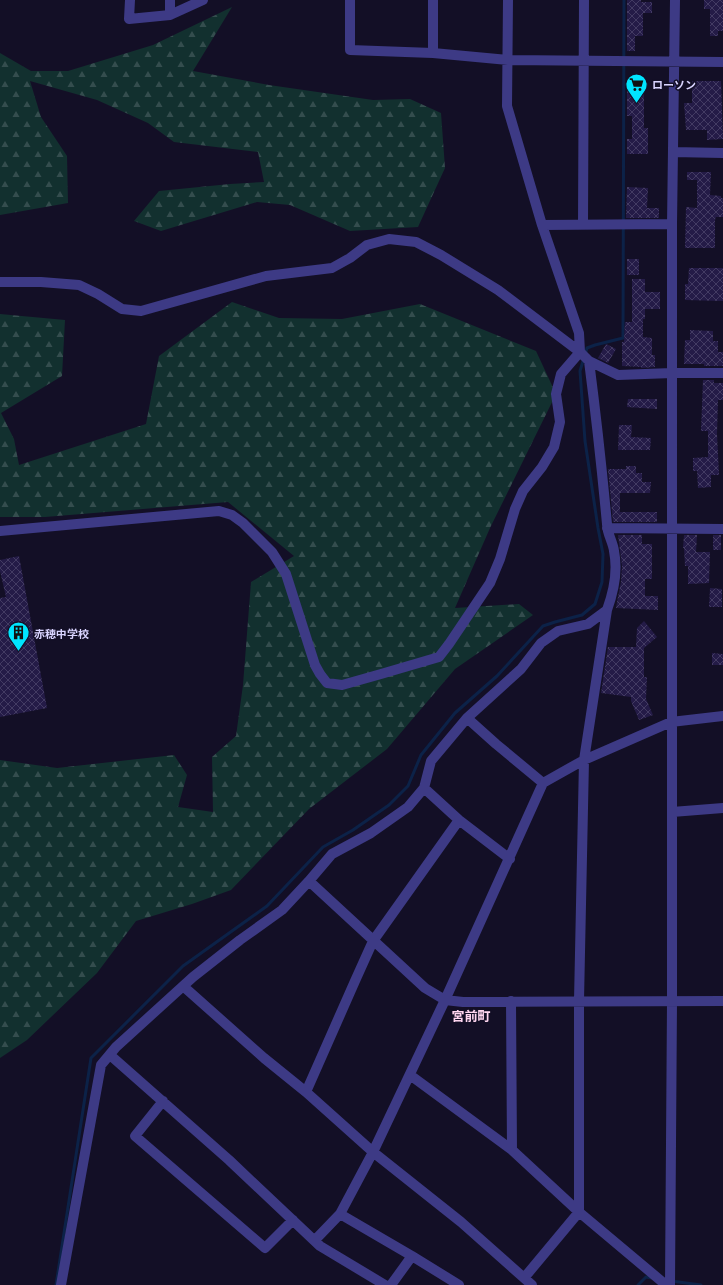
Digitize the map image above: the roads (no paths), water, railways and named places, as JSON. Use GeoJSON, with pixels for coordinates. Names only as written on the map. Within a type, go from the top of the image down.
{"type":"FeatureCollection","features":[{"type":"Feature","properties":{"kind":"street"},"geometry":{"type":"LineString","coordinates":[[130,0],[130,19],[170,15],[201,1]]}},
{"type":"Feature","properties":{"kind":"street"},"geometry":{"type":"LineString","coordinates":[[170,0],[170,15]]}},
{"type":"Feature","properties":{"kind":"street"},"geometry":{"type":"LineString","coordinates":[[350,0],[350,50],[433,53],[508,60],[584,62],[723,62]]}},
{"type":"Feature","properties":{"kind":"street"},"geometry":{"type":"LineString","coordinates":[[433,53],[434,0]]}},
{"type":"Feature","properties":{"kind":"street"},"geometry":{"type":"LineString","coordinates":[[0,531],[219,511],[232,515],[243,523],[272,552],[286,574],[315,665],[327,683],[342,684],[438,657],[490,584],[500,559],[515,509],[523,491],[542,467],[554,447],[560,422],[556,394],[562,374],[580,352],[579,334],[542,224],[507,106],[508,0]]}},
{"type":"Feature","properties":{"kind":"street"},"geometry":{"type":"LineString","coordinates":[[583,224],[584,0]]}},
{"type":"Feature","properties":{"kind":"street"},"geometry":{"type":"LineString","coordinates":[[670,1285],[672,1002],[672,224],[675,0]]}},
{"type":"Feature","properties":{"kind":"street"},"geometry":{"type":"LineString","coordinates":[[673,152],[723,153]]}},
{"type":"Feature","properties":{"kind":"street"},"geometry":{"type":"LineString","coordinates":[[542,224],[672,224]]}},
{"type":"Feature","properties":{"kind":"street"},"geometry":{"type":"LineString","coordinates":[[0,282],[41,282],[79,285],[98,294],[122,309],[141,311],[266,276],[332,268],[367,246],[389,239],[416,242],[441,255],[498,290],[580,352],[589,361],[618,375],[723,373]]}},
{"type":"Feature","properties":{"kind":"street"},"geometry":{"type":"LineString","coordinates":[[524,1278],[579,1212],[579,1001],[584,760],[607,610],[613,592],[616,572],[614,550],[607,528],[589,361]]}},
{"type":"Feature","properties":{"kind":"street"},"geometry":{"type":"LineString","coordinates":[[607,528],[723,528]]}},
{"type":"Feature","properties":{"kind":"street"},"geometry":{"type":"LineString","coordinates":[[61,1285],[101,1065],[116,1047],[183,986],[240,940],[282,910],[332,854],[371,833],[408,807],[424,788],[431,761],[467,718],[521,669],[541,642],[558,631],[588,624],[607,610]]}},
{"type":"Feature","properties":{"kind":"street"},"geometry":{"type":"LineString","coordinates":[[315,1240],[340,1214],[373,1152],[510,859],[543,783],[584,760],[671,722],[723,716]]}},
{"type":"Feature","properties":{"kind":"street"},"geometry":{"type":"LineString","coordinates":[[467,718],[543,783]]}},
{"type":"Feature","properties":{"kind":"street"},"geometry":{"type":"LineString","coordinates":[[424,788],[459,820],[510,859]]}},
{"type":"Feature","properties":{"kind":"street"},"geometry":{"type":"LineString","coordinates":[[672,812],[723,808]]}},
{"type":"Feature","properties":{"kind":"street"},"geometry":{"type":"LineString","coordinates":[[306,1092],[373,941],[459,820]]}},
{"type":"Feature","properties":{"kind":"street"},"geometry":{"type":"LineString","coordinates":[[309,881],[425,988],[445,1000],[463,1002],[723,1001]]}},
{"type":"Feature","properties":{"kind":"street"},"geometry":{"type":"LineString","coordinates":[[183,986],[373,1152],[461,1222],[532,1285]]}},
{"type":"Feature","properties":{"kind":"street"},"geometry":{"type":"LineString","coordinates":[[511,1001],[512,1150]]}},
{"type":"Feature","properties":{"kind":"street"},"geometry":{"type":"LineString","coordinates":[[110,1055],[229,1160],[320,1246],[385,1285]]}},
{"type":"Feature","properties":{"kind":"street"},"geometry":{"type":"LineString","coordinates":[[410,1075],[512,1150],[579,1212],[666,1285]]}},
{"type":"Feature","properties":{"kind":"street"},"geometry":{"type":"LineString","coordinates":[[162,1101],[134,1136],[265,1248],[294,1220]]}},
{"type":"Feature","properties":{"kind":"street"},"geometry":{"type":"LineString","coordinates":[[340,1214],[459,1285]]}},
{"type":"Feature","properties":{"kind":"street"},"geometry":{"type":"LineString","coordinates":[[391,1285],[412,1256]]}},
{"type":"Feature","properties":{"kind":"waterway"},"geometry":{"type":"LineString","coordinates":[[56,1285],[91,1058],[183,966],[267,906],[323,847],[353,830],[389,805],[408,786],[421,755],[455,713],[497,676],[543,626],[582,615],[595,604],[602,582],[603,554],[585,441],[580,371],[587,348],[623,338],[624,0]]}},
{"type":"Feature","properties":{"kind":"waterway"},"geometry":{"type":"LineString","coordinates":[[638,1285],[646,1277],[652,1278]]}},
{"type":"Feature","properties":{"kind":"waterway"},"geometry":{"type":"LineString","coordinates":[[671,1281],[701,1285]]}},
{"type":"Feature","properties":{"kind":"place","name":"ローソン"},"geometry":{"type":"Point","coordinates":[636,104]}},
{"type":"Feature","properties":{"kind":"place","name":"赤穂中学校"},"geometry":{"type":"Point","coordinates":[19,652]}},
{"type":"Feature","properties":{"kind":"district","name":"宮前町"},"geometry":{"type":"Point","coordinates":[471,1016]}}]}
